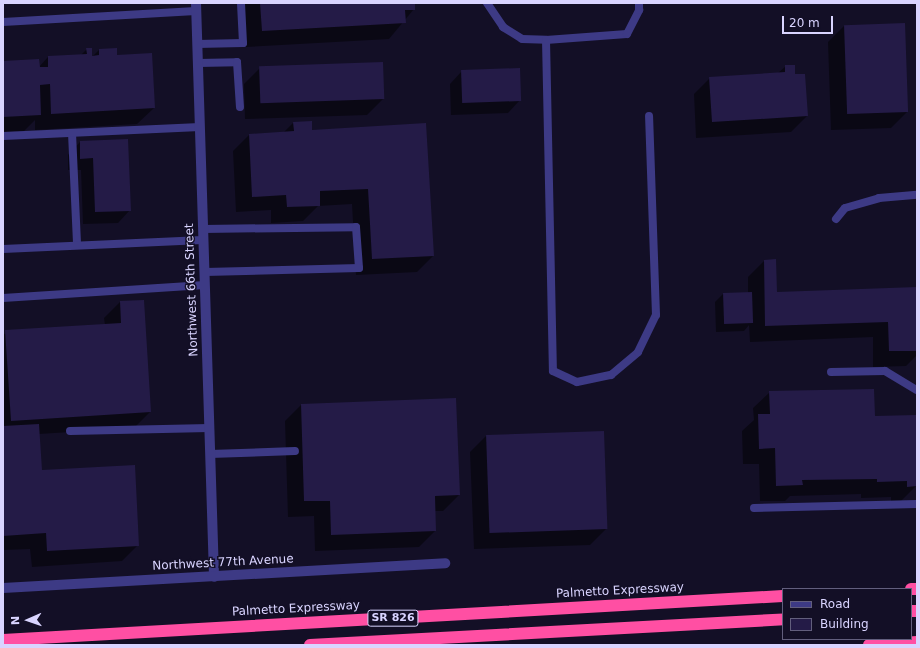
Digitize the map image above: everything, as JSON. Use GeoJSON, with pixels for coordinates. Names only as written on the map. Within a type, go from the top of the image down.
{"type":"FeatureCollection","features":[{"type":"Feature","properties":{"kind":"highway","name":"Palmetto Expressway"},"geometry":{"type":"LineString","coordinates":[[3,640],[782,596]]}},
{"type":"Feature","properties":{"kind":"highway"},"geometry":{"type":"LineString","coordinates":[[310,645],[782,619]]}},
{"type":"Feature","properties":{"kind":"highway"},"geometry":{"type":"LineString","coordinates":[[869,645],[917,642]]}},
{"type":"Feature","properties":{"kind":"street","name":"Northwest 66th Street"},"geometry":{"type":"LineString","coordinates":[[196,7],[214,577]]}},
{"type":"Feature","properties":{"kind":"street","name":"Northwest 77th Avenue"},"geometry":{"type":"LineString","coordinates":[[3,588],[445,563]]}},
{"type":"Feature","properties":{"kind":"lane"},"geometry":{"type":"LineString","coordinates":[[197,44],[243,43],[241,3]]}},
{"type":"Feature","properties":{"kind":"lane"},"geometry":{"type":"LineString","coordinates":[[487,3],[503,27],[522,39],[546,40],[627,34],[639,10],[639,3]]}},
{"type":"Feature","properties":{"kind":"lane"},"geometry":{"type":"LineString","coordinates":[[3,22],[196,7]]}},
{"type":"Feature","properties":{"kind":"lane"},"geometry":{"type":"LineString","coordinates":[[546,40],[553,371],[577,382],[611,375],[638,352],[656,315],[649,116]]}},
{"type":"Feature","properties":{"kind":"lane"},"geometry":{"type":"LineString","coordinates":[[198,63],[237,62],[240,106]]}},
{"type":"Feature","properties":{"kind":"lane"},"geometry":{"type":"LineString","coordinates":[[3,136],[200,127]]}},
{"type":"Feature","properties":{"kind":"lane"},"geometry":{"type":"LineString","coordinates":[[72,133],[77,245]]}},
{"type":"Feature","properties":{"kind":"lane"},"geometry":{"type":"LineString","coordinates":[[836,219],[844,208],[879,198],[917,195]]}},
{"type":"Feature","properties":{"kind":"lane"},"geometry":{"type":"LineString","coordinates":[[203,229],[356,226],[359,268],[204,272]]}},
{"type":"Feature","properties":{"kind":"lane"},"geometry":{"type":"LineString","coordinates":[[3,248],[203,240]]}},
{"type":"Feature","properties":{"kind":"lane"},"geometry":{"type":"LineString","coordinates":[[3,298],[205,285]]}},
{"type":"Feature","properties":{"kind":"lane"},"geometry":{"type":"LineString","coordinates":[[831,372],[885,371],[917,390]]}},
{"type":"Feature","properties":{"kind":"lane"},"geometry":{"type":"LineString","coordinates":[[70,431],[209,428]]}},
{"type":"Feature","properties":{"kind":"lane"},"geometry":{"type":"LineString","coordinates":[[210,454],[295,452]]}},
{"type":"Feature","properties":{"kind":"lane"},"geometry":{"type":"LineString","coordinates":[[754,508],[917,504]]}},
{"type":"Feature","properties":{"kind":"building"},"geometry":{"type":"Polygon","coordinates":[[[260,3],[415,3],[415,10],[405,10],[406,23],[262,31],[260,3]]]}},
{"type":"Feature","properties":{"kind":"building"},"geometry":{"type":"Polygon","coordinates":[[[905,23],[908,112],[847,114],[844,25],[905,23]]]}},
{"type":"Feature","properties":{"kind":"building"},"geometry":{"type":"Polygon","coordinates":[[[86,48],[92,48],[92,56],[99,55],[99,49],[117,48],[117,55],[152,53],[155,108],[51,114],[50,84],[40,85],[41,115],[3,117],[3,61],[39,59],[40,67],[48,67],[48,56],[87,54],[86,48]]]}},
{"type":"Feature","properties":{"kind":"building"},"geometry":{"type":"Polygon","coordinates":[[[383,62],[384,99],[260,103],[259,66],[383,62]]]}},
{"type":"Feature","properties":{"kind":"building"},"geometry":{"type":"Polygon","coordinates":[[[785,65],[795,65],[795,74],[805,74],[808,116],[712,122],[709,77],[785,72],[785,65]]]}},
{"type":"Feature","properties":{"kind":"building"},"geometry":{"type":"Polygon","coordinates":[[[520,68],[521,101],[462,103],[461,70],[520,68]]]}},
{"type":"Feature","properties":{"kind":"building"},"geometry":{"type":"Polygon","coordinates":[[[312,121],[312,130],[426,123],[434,256],[372,259],[368,189],[320,191],[320,206],[287,207],[286,195],[252,197],[249,134],[294,131],[293,122],[312,121]]]}},
{"type":"Feature","properties":{"kind":"building"},"geometry":{"type":"Polygon","coordinates":[[[128,139],[131,211],[95,212],[93,158],[80,159],[80,141],[128,139]]]}},
{"type":"Feature","properties":{"kind":"building"},"geometry":{"type":"Polygon","coordinates":[[[776,259],[777,292],[917,287],[917,351],[889,351],[888,322],[765,326],[764,260],[776,259]]]}},
{"type":"Feature","properties":{"kind":"building"},"geometry":{"type":"Polygon","coordinates":[[[752,292],[753,323],[724,324],[723,293],[752,292]]]}},
{"type":"Feature","properties":{"kind":"building"},"geometry":{"type":"Polygon","coordinates":[[[144,300],[151,412],[11,421],[5,330],[121,323],[120,301],[144,300]]]}},
{"type":"Feature","properties":{"kind":"building"},"geometry":{"type":"Polygon","coordinates":[[[874,389],[875,416],[916,415],[917,486],[907,487],[907,481],[877,482],[877,479],[802,480],[803,485],[776,486],[775,448],[759,449],[758,414],[770,414],[769,391],[874,389]]]}},
{"type":"Feature","properties":{"kind":"building"},"geometry":{"type":"Polygon","coordinates":[[[456,398],[460,495],[435,496],[436,531],[331,535],[330,501],[304,501],[301,404],[456,398]]]}},
{"type":"Feature","properties":{"kind":"building"},"geometry":{"type":"Polygon","coordinates":[[[39,424],[42,470],[135,465],[139,546],[47,551],[46,533],[3,536],[3,426],[39,424]]]}},
{"type":"Feature","properties":{"kind":"building"},"geometry":{"type":"Polygon","coordinates":[[[604,431],[607,529],[489,533],[486,435],[604,431]]]}}]}
